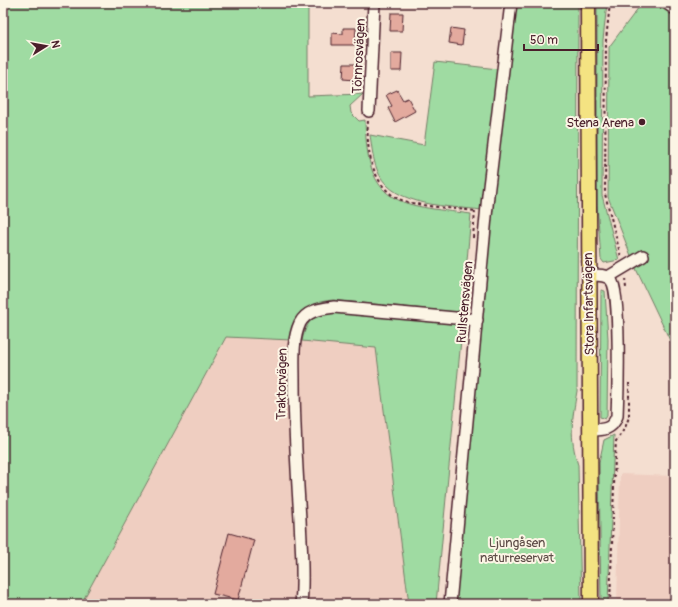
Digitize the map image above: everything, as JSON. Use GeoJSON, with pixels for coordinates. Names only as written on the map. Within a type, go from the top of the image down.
{"type":"FeatureCollection","features":[{"type":"Feature","properties":{"kind":"main road","name":"Stora Infartsvägen"},"geometry":{"type":"LineString","coordinates":[[588,3],[588,275],[591,604]]}},
{"type":"Feature","properties":{"kind":"street","name":"Törnrosvägen"},"geometry":{"type":"LineString","coordinates":[[369,111],[374,3]]}},
{"type":"Feature","properties":{"kind":"street","name":"Rullstensvägen"},"geometry":{"type":"LineString","coordinates":[[450,604],[486,213],[511,3]]}},
{"type":"Feature","properties":{"kind":"street"},"geometry":{"type":"LineString","coordinates":[[666,3],[675,9]]}},
{"type":"Feature","properties":{"kind":"street"},"geometry":{"type":"LineString","coordinates":[[588,275],[608,277],[643,256]]}},
{"type":"Feature","properties":{"kind":"street"},"geometry":{"type":"LineString","coordinates":[[590,430],[605,430],[614,424],[618,416],[617,320],[615,289],[612,280],[608,277]]}},
{"type":"Feature","properties":{"kind":"street","name":"Traktorvägen"},"geometry":{"type":"LineString","coordinates":[[301,604],[301,543],[294,409],[294,348],[301,323],[309,313],[318,309],[334,307],[477,320]]}},
{"type":"Feature","properties":{"kind":"path"},"geometry":{"type":"LineString","coordinates":[[369,111],[368,138],[371,159],[376,174],[384,187],[397,198],[414,203],[486,213]]}},
{"type":"Feature","properties":{"kind":"shaded area"},"geometry":{"type":"Polygon","coordinates":[[[226,337],[291,340],[287,387],[297,590],[295,604],[81,604],[226,337]]]}},
{"type":"Feature","properties":{"kind":"shaded area"},"geometry":{"type":"Polygon","coordinates":[[[302,341],[376,348],[409,604],[306,604],[308,551],[299,418],[299,367],[302,341]]]}},
{"type":"Feature","properties":{"kind":"shaded area"},"geometry":{"type":"Polygon","coordinates":[[[620,474],[675,476],[675,604],[617,604],[620,474]]]}},
{"type":"Feature","properties":{"kind":"green space"},"geometry":{"type":"Polygon","coordinates":[[[3,3],[308,3],[308,96],[363,94],[350,106],[351,113],[359,121],[365,120],[367,149],[372,170],[380,185],[391,196],[405,203],[471,214],[463,308],[456,312],[333,300],[323,301],[309,307],[304,311],[300,316],[291,340],[226,337],[81,604],[3,604],[3,3]]]}},
{"type":"Feature","properties":{"kind":"green space","name":"Ljungåsen naturreservat"},"geometry":{"type":"Polygon","coordinates":[[[515,3],[578,3],[577,391],[572,436],[578,465],[581,604],[455,604],[492,197],[515,3]]]}},
{"type":"Feature","properties":{"kind":"green space"},"geometry":{"type":"Polygon","coordinates":[[[597,3],[607,3],[603,40],[602,195],[619,260],[604,263],[601,259],[597,204],[597,3]]]}},
{"type":"Feature","properties":{"kind":"green space","name":"Stena Arena"},"geometry":{"type":"Polygon","coordinates":[[[642,3],[675,3],[675,351],[637,271],[608,197],[609,47],[642,3]]]}},
{"type":"Feature","properties":{"kind":"green space"},"geometry":{"type":"Polygon","coordinates":[[[435,62],[498,69],[482,210],[440,206],[410,199],[397,193],[387,185],[379,174],[375,165],[370,135],[424,145],[435,62]]]}},
{"type":"Feature","properties":{"kind":"green space"},"geometry":{"type":"Polygon","coordinates":[[[601,290],[605,291],[608,339],[607,416],[605,419],[600,417],[601,290]]]}},
{"type":"Feature","properties":{"kind":"green space"},"geometry":{"type":"Polygon","coordinates":[[[335,311],[455,324],[462,329],[436,604],[409,604],[376,348],[302,341],[306,327],[312,319],[335,311]]]}},
{"type":"Feature","properties":{"kind":"green space"},"geometry":{"type":"Polygon","coordinates":[[[614,435],[608,604],[601,604],[599,463],[604,440],[614,435]]]}},
{"type":"Feature","properties":{"kind":"building"},"geometry":{"type":"Polygon","coordinates":[[[391,13],[403,13],[402,31],[390,31],[391,13]]]}},
{"type":"Feature","properties":{"kind":"building"},"geometry":{"type":"Polygon","coordinates":[[[343,28],[356,28],[355,45],[332,45],[332,33],[343,34],[343,28]]]}},
{"type":"Feature","properties":{"kind":"building"},"geometry":{"type":"Polygon","coordinates":[[[451,28],[464,30],[462,45],[449,43],[451,28]]]}},
{"type":"Feature","properties":{"kind":"building"},"geometry":{"type":"Polygon","coordinates":[[[391,53],[402,53],[401,71],[391,71],[391,53]]]}},
{"type":"Feature","properties":{"kind":"building"},"geometry":{"type":"Polygon","coordinates":[[[344,64],[355,64],[355,80],[343,79],[344,64]]]}},
{"type":"Feature","properties":{"kind":"building"},"geometry":{"type":"Polygon","coordinates":[[[397,90],[403,100],[408,98],[415,111],[395,122],[388,108],[392,106],[386,95],[397,90]]]}},
{"type":"Feature","properties":{"kind":"building"},"geometry":{"type":"Polygon","coordinates":[[[229,533],[254,540],[238,600],[213,594],[229,533]]]}},
{"type":"Feature","properties":{"kind":"place","name":"Stena Arena"},"geometry":{"type":"Point","coordinates":[642,122]}}]}
